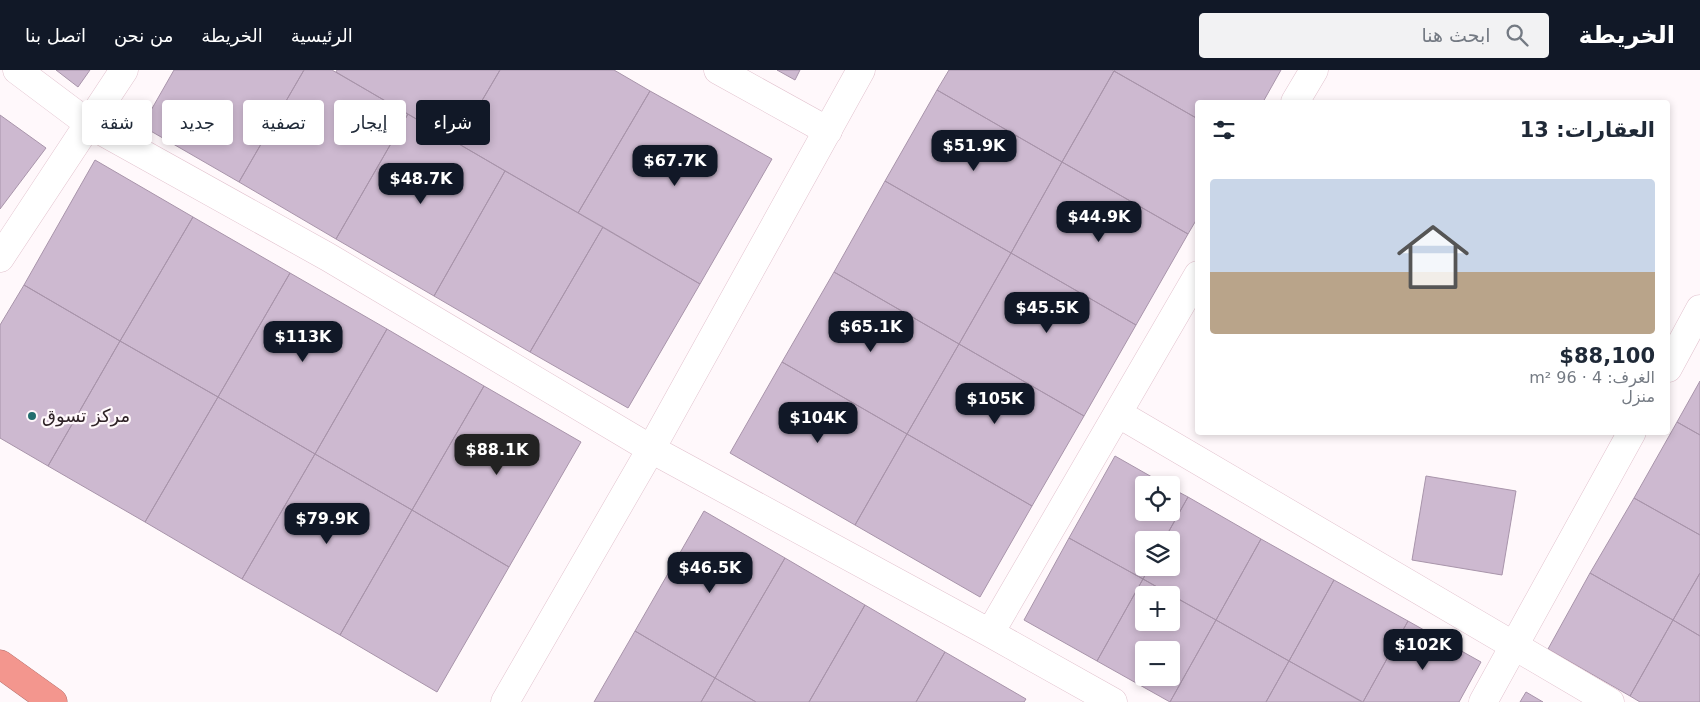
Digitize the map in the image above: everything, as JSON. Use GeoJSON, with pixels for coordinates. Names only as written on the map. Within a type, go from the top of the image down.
{"type":"FeatureCollection","features":[{"type":"Feature","properties":{"kind":"highway"},"geometry":{"type":"LineString","coordinates":[[0,664],[53,702]]}},
{"type":"Feature","properties":{"kind":"street"},"geometry":{"type":"LineString","coordinates":[[17,70],[82,119]]}},
{"type":"Feature","properties":{"kind":"street"},"geometry":{"type":"LineString","coordinates":[[105,100],[124,70]]}},
{"type":"Feature","properties":{"kind":"street"},"geometry":{"type":"LineString","coordinates":[[718,70],[828,131]]}},
{"type":"Feature","properties":{"kind":"street"},"geometry":{"type":"LineString","coordinates":[[505,702],[651,449],[861,70]]}},
{"type":"Feature","properties":{"kind":"street"},"geometry":{"type":"LineString","coordinates":[[1296,100],[1314,70]]}},
{"type":"Feature","properties":{"kind":"street"},"geometry":{"type":"LineString","coordinates":[[0,258],[82,135]]}},
{"type":"Feature","properties":{"kind":"street"},"geometry":{"type":"LineString","coordinates":[[127,145],[328,257],[651,449],[1113,702]]}},
{"type":"Feature","properties":{"kind":"street"},"geometry":{"type":"LineString","coordinates":[[990,633],[1195,280]]}},
{"type":"Feature","properties":{"kind":"street"},"geometry":{"type":"LineString","coordinates":[[1670,364],[1700,309]]}},
{"type":"Feature","properties":{"kind":"street"},"geometry":{"type":"LineString","coordinates":[[1119,414],[1610,702]]}},
{"type":"Feature","properties":{"kind":"street"},"geometry":{"type":"LineString","coordinates":[[1483,702],[1630,435]]}},
{"type":"Feature","properties":{"kind":"building"},"geometry":{"type":"Polygon","coordinates":[[[56,70],[90,70],[78,87],[56,70]]]}},
{"type":"Feature","properties":{"kind":"building"},"geometry":{"type":"Polygon","coordinates":[[[174,70],[304,70],[287,100],[243,100],[243,145],[260,145],[239,182],[175,145],[233,145],[233,100],[162,100],[162,138],[152,132],[152,108],[174,70]]]}},
{"type":"Feature","properties":{"kind":"building"},"geometry":{"type":"Polygon","coordinates":[[[304,70],[332,70],[384,100],[334,100],[334,145],[390,145],[336,239],[239,182],[260,145],[324,145],[324,100],[287,100],[304,70]]]}},
{"type":"Feature","properties":{"kind":"building"},"geometry":{"type":"Polygon","coordinates":[[[337,70],[500,70],[482,100],[416,100],[416,119],[406,113],[406,100],[384,100],[336,72],[337,70]]]}},
{"type":"Feature","properties":{"kind":"building"},"geometry":{"type":"Polygon","coordinates":[[[500,70],[614,70],[650,91],[578,213],[460,145],[490,145],[490,100],[482,100],[500,70]]]}},
{"type":"Feature","properties":{"kind":"building"},"geometry":{"type":"Polygon","coordinates":[[[777,70],[800,70],[795,80],[777,70]]]}},
{"type":"Feature","properties":{"kind":"building"},"geometry":{"type":"Polygon","coordinates":[[[949,70],[1114,71],[1062,162],[937,90],[949,70]]]}},
{"type":"Feature","properties":{"kind":"building"},"geometry":{"type":"Polygon","coordinates":[[[1281,70],[1264,100],[1195,100],[1195,117],[1114,71],[1281,70]]]}},
{"type":"Feature","properties":{"kind":"building"},"geometry":{"type":"Polygon","coordinates":[[[1114,71],[1195,117],[1195,222],[1188,234],[1062,162],[1114,71]]]}},
{"type":"Feature","properties":{"kind":"building"},"geometry":{"type":"Polygon","coordinates":[[[937,90],[1062,162],[1011,253],[885,181],[937,90]]]}},
{"type":"Feature","properties":{"kind":"building"},"geometry":{"type":"Polygon","coordinates":[[[650,91],[772,159],[700,284],[578,213],[650,91]]]}},
{"type":"Feature","properties":{"kind":"building"},"geometry":{"type":"Polygon","coordinates":[[[408,114],[416,119],[416,145],[461,145],[505,171],[434,296],[336,239],[390,145],[406,145],[406,117],[408,114]]]}},
{"type":"Feature","properties":{"kind":"building"},"geometry":{"type":"Polygon","coordinates":[[[0,115],[46,148],[0,209],[0,115]]]}},
{"type":"Feature","properties":{"kind":"building"},"geometry":{"type":"Polygon","coordinates":[[[95,160],[193,217],[120,341],[24,285],[95,160]]]}},
{"type":"Feature","properties":{"kind":"building"},"geometry":{"type":"Polygon","coordinates":[[[1062,162],[1188,234],[1136,325],[1011,253],[1062,162]]]}},
{"type":"Feature","properties":{"kind":"building"},"geometry":{"type":"Polygon","coordinates":[[[505,171],[603,227],[530,352],[434,296],[505,171]]]}},
{"type":"Feature","properties":{"kind":"building"},"geometry":{"type":"Polygon","coordinates":[[[885,181],[1011,253],[959,344],[834,272],[885,181]]]}},
{"type":"Feature","properties":{"kind":"building"},"geometry":{"type":"Polygon","coordinates":[[[193,217],[290,273],[218,397],[120,341],[193,217]]]}},
{"type":"Feature","properties":{"kind":"building"},"geometry":{"type":"Polygon","coordinates":[[[603,227],[700,284],[628,408],[530,352],[603,227]]]}},
{"type":"Feature","properties":{"kind":"building"},"geometry":{"type":"Polygon","coordinates":[[[1011,253],[1136,325],[1084,416],[959,344],[1011,253]]]}},
{"type":"Feature","properties":{"kind":"building"},"geometry":{"type":"Polygon","coordinates":[[[834,272],[959,344],[907,434],[782,362],[834,272]]]}},
{"type":"Feature","properties":{"kind":"building"},"geometry":{"type":"Polygon","coordinates":[[[290,273],[387,329],[315,454],[218,397],[290,273]]]}},
{"type":"Feature","properties":{"kind":"building"},"geometry":{"type":"Polygon","coordinates":[[[24,285],[120,341],[48,466],[0,438],[0,325],[24,285]]]}},
{"type":"Feature","properties":{"kind":"building"},"geometry":{"type":"Polygon","coordinates":[[[387,329],[484,386],[412,510],[315,454],[387,329]]]}},
{"type":"Feature","properties":{"kind":"building"},"geometry":{"type":"Polygon","coordinates":[[[120,341],[218,397],[145,522],[48,466],[120,341]]]}},
{"type":"Feature","properties":{"kind":"building"},"geometry":{"type":"Polygon","coordinates":[[[959,344],[1084,416],[1032,506],[907,434],[959,344]]]}},
{"type":"Feature","properties":{"kind":"building"},"geometry":{"type":"Polygon","coordinates":[[[782,362],[907,434],[855,525],[730,453],[782,362]]]}},
{"type":"Feature","properties":{"kind":"building"},"geometry":{"type":"Polygon","coordinates":[[[1700,381],[1700,435],[1677,422],[1700,381]]]}},
{"type":"Feature","properties":{"kind":"building"},"geometry":{"type":"Polygon","coordinates":[[[484,386],[581,442],[509,567],[412,510],[484,386]]]}},
{"type":"Feature","properties":{"kind":"building"},"geometry":{"type":"Polygon","coordinates":[[[218,397],[315,454],[242,579],[145,522],[218,397]]]}},
{"type":"Feature","properties":{"kind":"building"},"geometry":{"type":"Polygon","coordinates":[[[1677,422],[1700,435],[1700,535],[1634,498],[1677,422]]]}},
{"type":"Feature","properties":{"kind":"building"},"geometry":{"type":"Polygon","coordinates":[[[907,434],[1032,506],[980,597],[855,525],[907,434]]]}},
{"type":"Feature","properties":{"kind":"building"},"geometry":{"type":"Polygon","coordinates":[[[315,454],[412,510],[340,635],[242,579],[315,454]]]}},
{"type":"Feature","properties":{"kind":"building"},"geometry":{"type":"Polygon","coordinates":[[[1115,456],[1150,476],[1135,476],[1135,521],[1175,521],[1169,531],[1135,531],[1135,575],[1069,538],[1115,456]]]}},
{"type":"Feature","properties":{"kind":"building"},"geometry":{"type":"Polygon","coordinates":[[[1426,476],[1516,491],[1502,575],[1412,560],[1426,476]]]}},
{"type":"Feature","properties":{"kind":"building"},"geometry":{"type":"Polygon","coordinates":[[[1180,493],[1188,497],[1180,511],[1180,493]]]}},
{"type":"Feature","properties":{"kind":"building"},"geometry":{"type":"Polygon","coordinates":[[[1188,497],[1261,539],[1216,620],[1180,600],[1180,586],[1155,586],[1143,579],[1145,576],[1180,576],[1180,531],[1169,531],[1175,521],[1180,521],[1180,511],[1188,497]]]}},
{"type":"Feature","properties":{"kind":"building"},"geometry":{"type":"Polygon","coordinates":[[[1634,498],[1700,535],[1700,573],[1673,620],[1590,573],[1634,498]]]}},
{"type":"Feature","properties":{"kind":"building"},"geometry":{"type":"Polygon","coordinates":[[[412,510],[509,567],[437,692],[340,635],[412,510]]]}},
{"type":"Feature","properties":{"kind":"building"},"geometry":{"type":"Polygon","coordinates":[[[704,511],[785,558],[715,678],[635,631],[704,511]]]}},
{"type":"Feature","properties":{"kind":"building"},"geometry":{"type":"Polygon","coordinates":[[[1069,538],[1143,579],[1139,586],[1135,586],[1135,593],[1097,661],[1024,620],[1069,538]]]}},
{"type":"Feature","properties":{"kind":"building"},"geometry":{"type":"Polygon","coordinates":[[[1261,539],[1334,580],[1289,661],[1216,620],[1261,539]]]}},
{"type":"Feature","properties":{"kind":"building"},"geometry":{"type":"Polygon","coordinates":[[[785,558],[865,605],[809,702],[756,702],[715,678],[785,558]]]}},
{"type":"Feature","properties":{"kind":"building"},"geometry":{"type":"Polygon","coordinates":[[[1590,573],[1673,620],[1630,696],[1548,649],[1590,573]]]}},
{"type":"Feature","properties":{"kind":"building"},"geometry":{"type":"Polygon","coordinates":[[[1700,573],[1700,636],[1673,620],[1700,573]]]}},
{"type":"Feature","properties":{"kind":"building"},"geometry":{"type":"Polygon","coordinates":[[[1143,579],[1155,586],[1139,586],[1143,579]]]}},
{"type":"Feature","properties":{"kind":"building"},"geometry":{"type":"Polygon","coordinates":[[[1334,580],[1408,621],[1363,702],[1289,661],[1334,580]]]}},
{"type":"Feature","properties":{"kind":"building"},"geometry":{"type":"Polygon","coordinates":[[[1135,593],[1135,631],[1180,631],[1180,600],[1216,620],[1180,684],[1180,641],[1135,641],[1135,682],[1097,661],[1135,593]]]}},
{"type":"Feature","properties":{"kind":"building"},"geometry":{"type":"Polygon","coordinates":[[[865,605],[945,652],[916,702],[809,702],[865,605]]]}},
{"type":"Feature","properties":{"kind":"building"},"geometry":{"type":"Polygon","coordinates":[[[1216,620],[1289,661],[1266,702],[1170,702],[1216,620]]]}},
{"type":"Feature","properties":{"kind":"building"},"geometry":{"type":"Polygon","coordinates":[[[1673,620],[1700,636],[1700,702],[1640,702],[1630,696],[1673,620]]]}},
{"type":"Feature","properties":{"kind":"building"},"geometry":{"type":"Polygon","coordinates":[[[1408,621],[1481,662],[1459,702],[1363,702],[1408,621]]]}},
{"type":"Feature","properties":{"kind":"building"},"geometry":{"type":"Polygon","coordinates":[[[635,631],[715,678],[701,702],[594,702],[635,631]]]}},
{"type":"Feature","properties":{"kind":"building"},"geometry":{"type":"Polygon","coordinates":[[[945,652],[1026,699],[1024,702],[916,702],[945,652]]]}},
{"type":"Feature","properties":{"kind":"building"},"geometry":{"type":"Polygon","coordinates":[[[1289,661],[1362,702],[1266,702],[1289,661]]]}},
{"type":"Feature","properties":{"kind":"building"},"geometry":{"type":"Polygon","coordinates":[[[715,678],[756,702],[701,702],[715,678]]]}},
{"type":"Feature","properties":{"kind":"building"},"geometry":{"type":"Polygon","coordinates":[[[1142,686],[1179,686],[1170,702],[1142,686]]]}},
{"type":"Feature","properties":{"kind":"building"},"geometry":{"type":"Polygon","coordinates":[[[1526,692],[1543,702],[1520,702],[1526,692]]]}},
{"type":"Feature","properties":{"kind":"place","name":"مركز تسوق"},"geometry":{"type":"Point","coordinates":[32,416]}}]}
